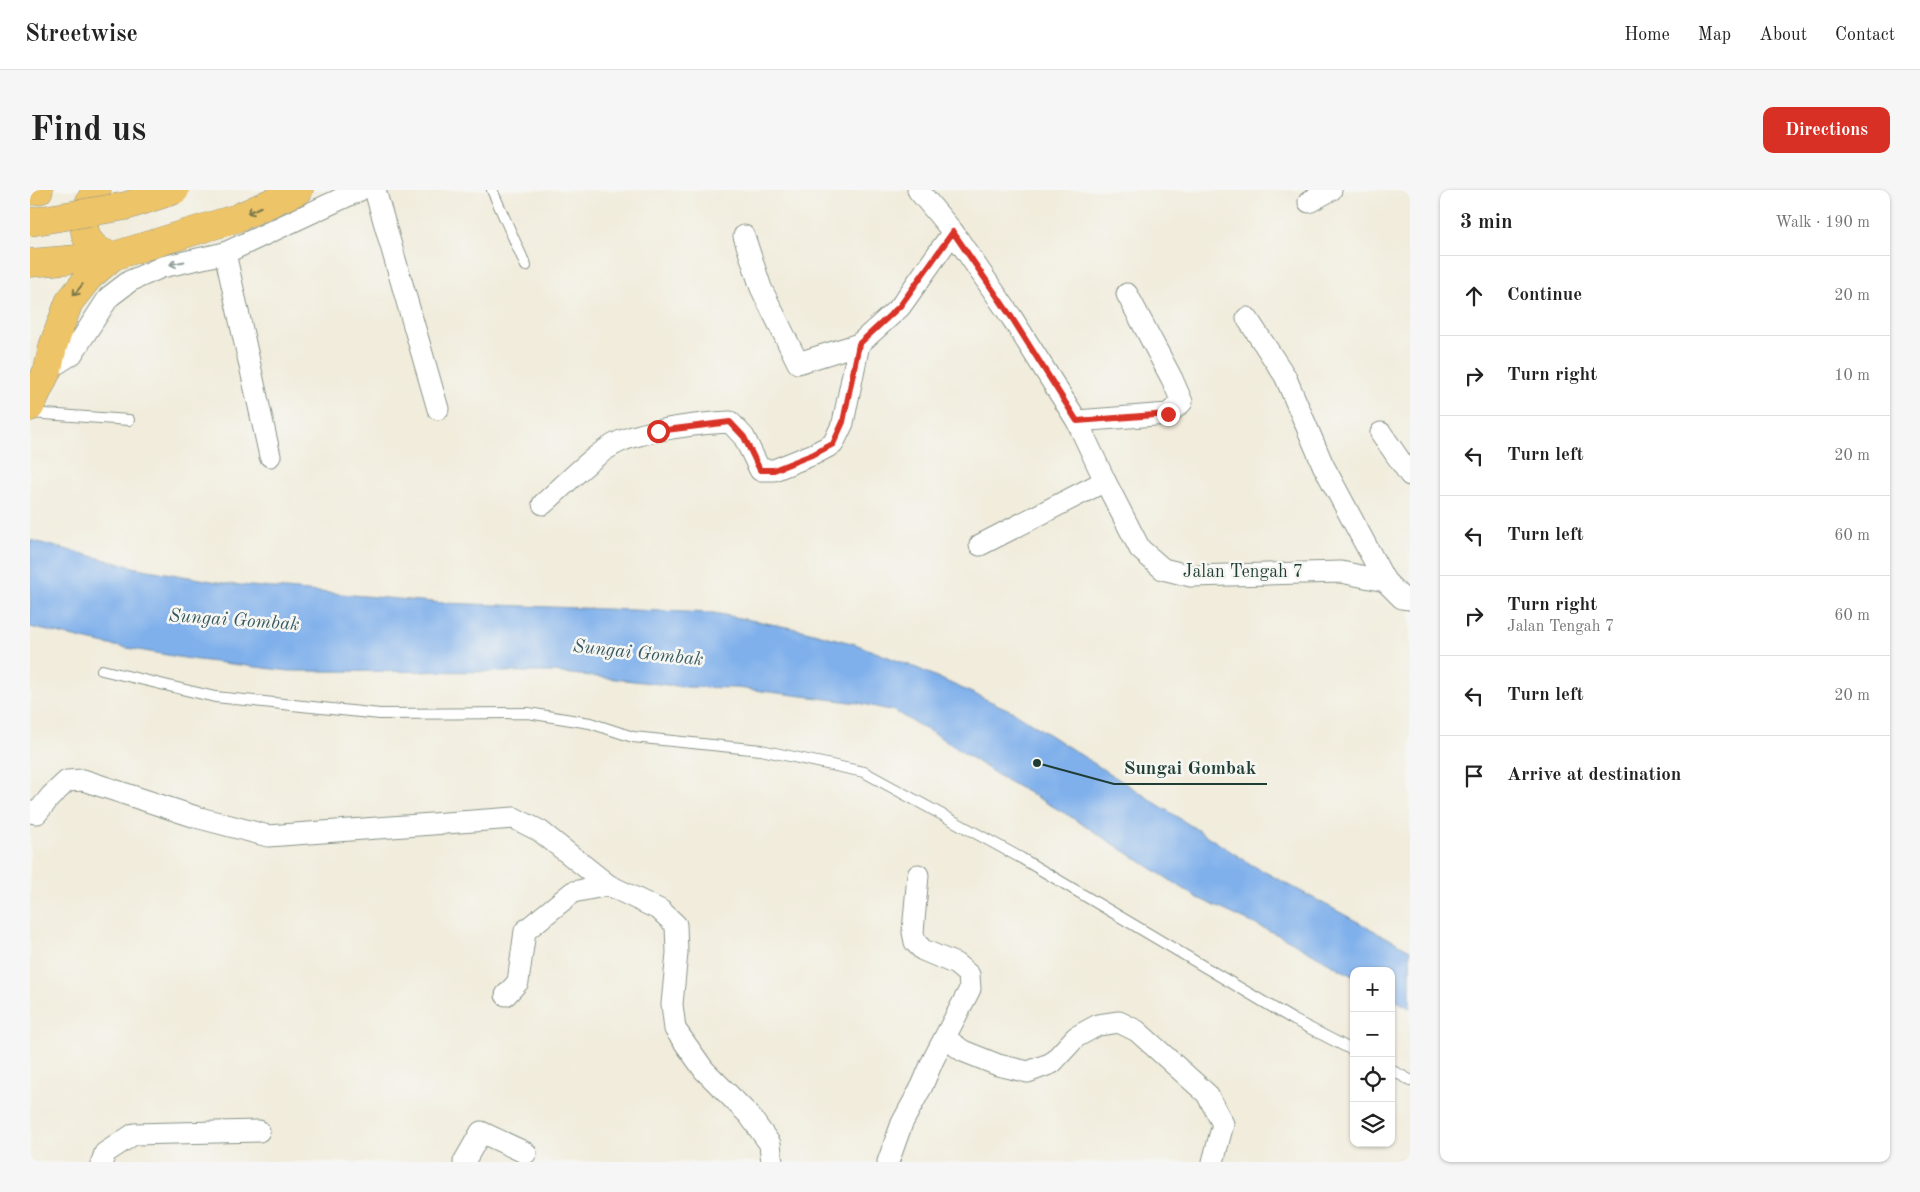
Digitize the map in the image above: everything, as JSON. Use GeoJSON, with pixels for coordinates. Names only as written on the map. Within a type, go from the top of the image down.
{"type":"FeatureCollection","features":[{"type":"Feature","properties":{"kind":"main road"},"geometry":{"type":"LineString","coordinates":[[30,191],[39,190]]}},
{"type":"Feature","properties":{"kind":"main road"},"geometry":{"type":"LineString","coordinates":[[97,190],[86,209],[84,228],[89,240],[98,250],[113,256]]}},
{"type":"Feature","properties":{"kind":"main road"},"geometry":{"type":"LineString","coordinates":[[30,222],[126,206],[175,190]]}},
{"type":"Feature","properties":{"kind":"main road"},"geometry":{"type":"LineString","coordinates":[[30,263],[113,256],[237,218],[298,190]]}},
{"type":"Feature","properties":{"kind":"main road"},"geometry":{"type":"LineString","coordinates":[[30,407],[48,369],[53,346],[68,302],[89,276],[113,256]]}},
{"type":"Feature","properties":{"kind":"street"},"geometry":{"type":"LineString","coordinates":[[48,369],[72,354],[109,297],[130,281],[162,267],[224,253],[360,190]]}},
{"type":"Feature","properties":{"kind":"street"},"geometry":{"type":"LineString","coordinates":[[375,190],[438,409]]}},
{"type":"Feature","properties":{"kind":"street","name":"Jalan Tengah 7"},"geometry":{"type":"LineString","coordinates":[[918,190],[953,232],[1012,318],[1077,421],[1140,549],[1163,569],[1191,576],[1341,572],[1385,581]]}},
{"type":"Feature","properties":{"kind":"street"},"geometry":{"type":"LineString","coordinates":[[1309,202],[1331,190]]}},
{"type":"Feature","properties":{"kind":"street"},"geometry":{"type":"LineString","coordinates":[[744,236],[761,288],[798,363],[859,344],[900,306],[953,232]]}},
{"type":"Feature","properties":{"kind":"street"},"geometry":{"type":"LineString","coordinates":[[224,253],[270,456]]}},
{"type":"Feature","properties":{"kind":"street"},"geometry":{"type":"LineString","coordinates":[[1077,421],[1168,414],[1182,402],[1172,379],[1127,294]]}},
{"type":"Feature","properties":{"kind":"street"},"geometry":{"type":"LineString","coordinates":[[1247,318],[1284,376],[1323,465],[1385,581],[1402,598],[1410,599]]}},
{"type":"Feature","properties":{"kind":"street"},"geometry":{"type":"LineString","coordinates":[[543,504],[598,455],[620,441],[658,431],[730,422],[744,437],[760,470],[774,470],[814,454],[833,444],[843,422],[859,344]]}},
{"type":"Feature","properties":{"kind":"street"},"geometry":{"type":"LineString","coordinates":[[1381,432],[1410,474]]}},
{"type":"Feature","properties":{"kind":"street"},"geometry":{"type":"LineString","coordinates":[[980,546],[1105,481]]}},
{"type":"Feature","properties":{"kind":"street"},"geometry":{"type":"LineString","coordinates":[[30,812],[37,813],[51,796],[67,782],[83,780],[196,817],[268,836],[514,818],[540,831],[608,884],[660,910],[676,925],[677,953],[672,1004],[676,1029],[704,1070],[749,1115],[770,1144],[772,1162]]}},
{"type":"Feature","properties":{"kind":"street"},"geometry":{"type":"LineString","coordinates":[[888,1162],[902,1123],[970,989],[969,976],[956,964],[923,950],[915,942],[912,932],[918,875]]}},
{"type":"Feature","properties":{"kind":"street"},"geometry":{"type":"LineString","coordinates":[[506,995],[518,982],[525,930],[573,892],[608,884]]}},
{"type":"Feature","properties":{"kind":"street"},"geometry":{"type":"LineString","coordinates":[[945,1038],[963,1051],[998,1065],[1028,1072],[1052,1063],[1076,1037],[1098,1025],[1119,1022],[1137,1031],[1207,1094],[1223,1124],[1213,1162]]}},
{"type":"Feature","properties":{"kind":"street"},"geometry":{"type":"LineString","coordinates":[[102,1162],[106,1153],[134,1134],[260,1131]]}},
{"type":"Feature","properties":{"kind":"street"},"geometry":{"type":"LineString","coordinates":[[464,1162],[481,1132],[526,1153]]}},
{"type":"Feature","properties":{"kind":"lane"},"geometry":{"type":"LineString","coordinates":[[492,190],[526,266]]}},
{"type":"Feature","properties":{"kind":"lane"},"geometry":{"type":"LineString","coordinates":[[30,413],[129,420]]}},
{"type":"Feature","properties":{"kind":"lane"},"geometry":{"type":"LineString","coordinates":[[102,670],[215,697],[380,714],[528,713],[590,723],[633,737],[762,750],[864,772],[1021,858],[1294,1020],[1350,1049]]}},
{"type":"Feature","properties":{"kind":"lane"},"geometry":{"type":"LineString","coordinates":[[1395,1072],[1410,1080]]}},
{"type":"Feature","properties":{"kind":"water","name":"Sungai Gombak"},"geometry":{"type":"Polygon","coordinates":[[[30,540],[137,568],[229,584],[443,603],[714,613],[802,630],[855,644],[919,669],[1014,712],[1252,865],[1410,950],[1410,1008],[1395,1000],[1395,967],[1350,967],[1350,975],[1289,940],[1198,898],[1068,815],[999,776],[938,736],[894,711],[859,703],[737,688],[686,687],[554,672],[289,671],[190,659],[110,645],[30,627],[30,540]]]}},
{"type":"Feature","properties":{"kind":"place","name":"Sungai Gombak"},"geometry":{"type":"Point","coordinates":[1037,763]}},
{"type":"Feature","properties":{"kind":"route"},"geometry":{"type":"LineString","coordinates":[[658,431],[730,422],[744,437],[760,470],[774,470],[833,444],[843,422],[859,344],[900,306],[953,232],[1012,318],[1077,421],[1168,414]]}}]}
